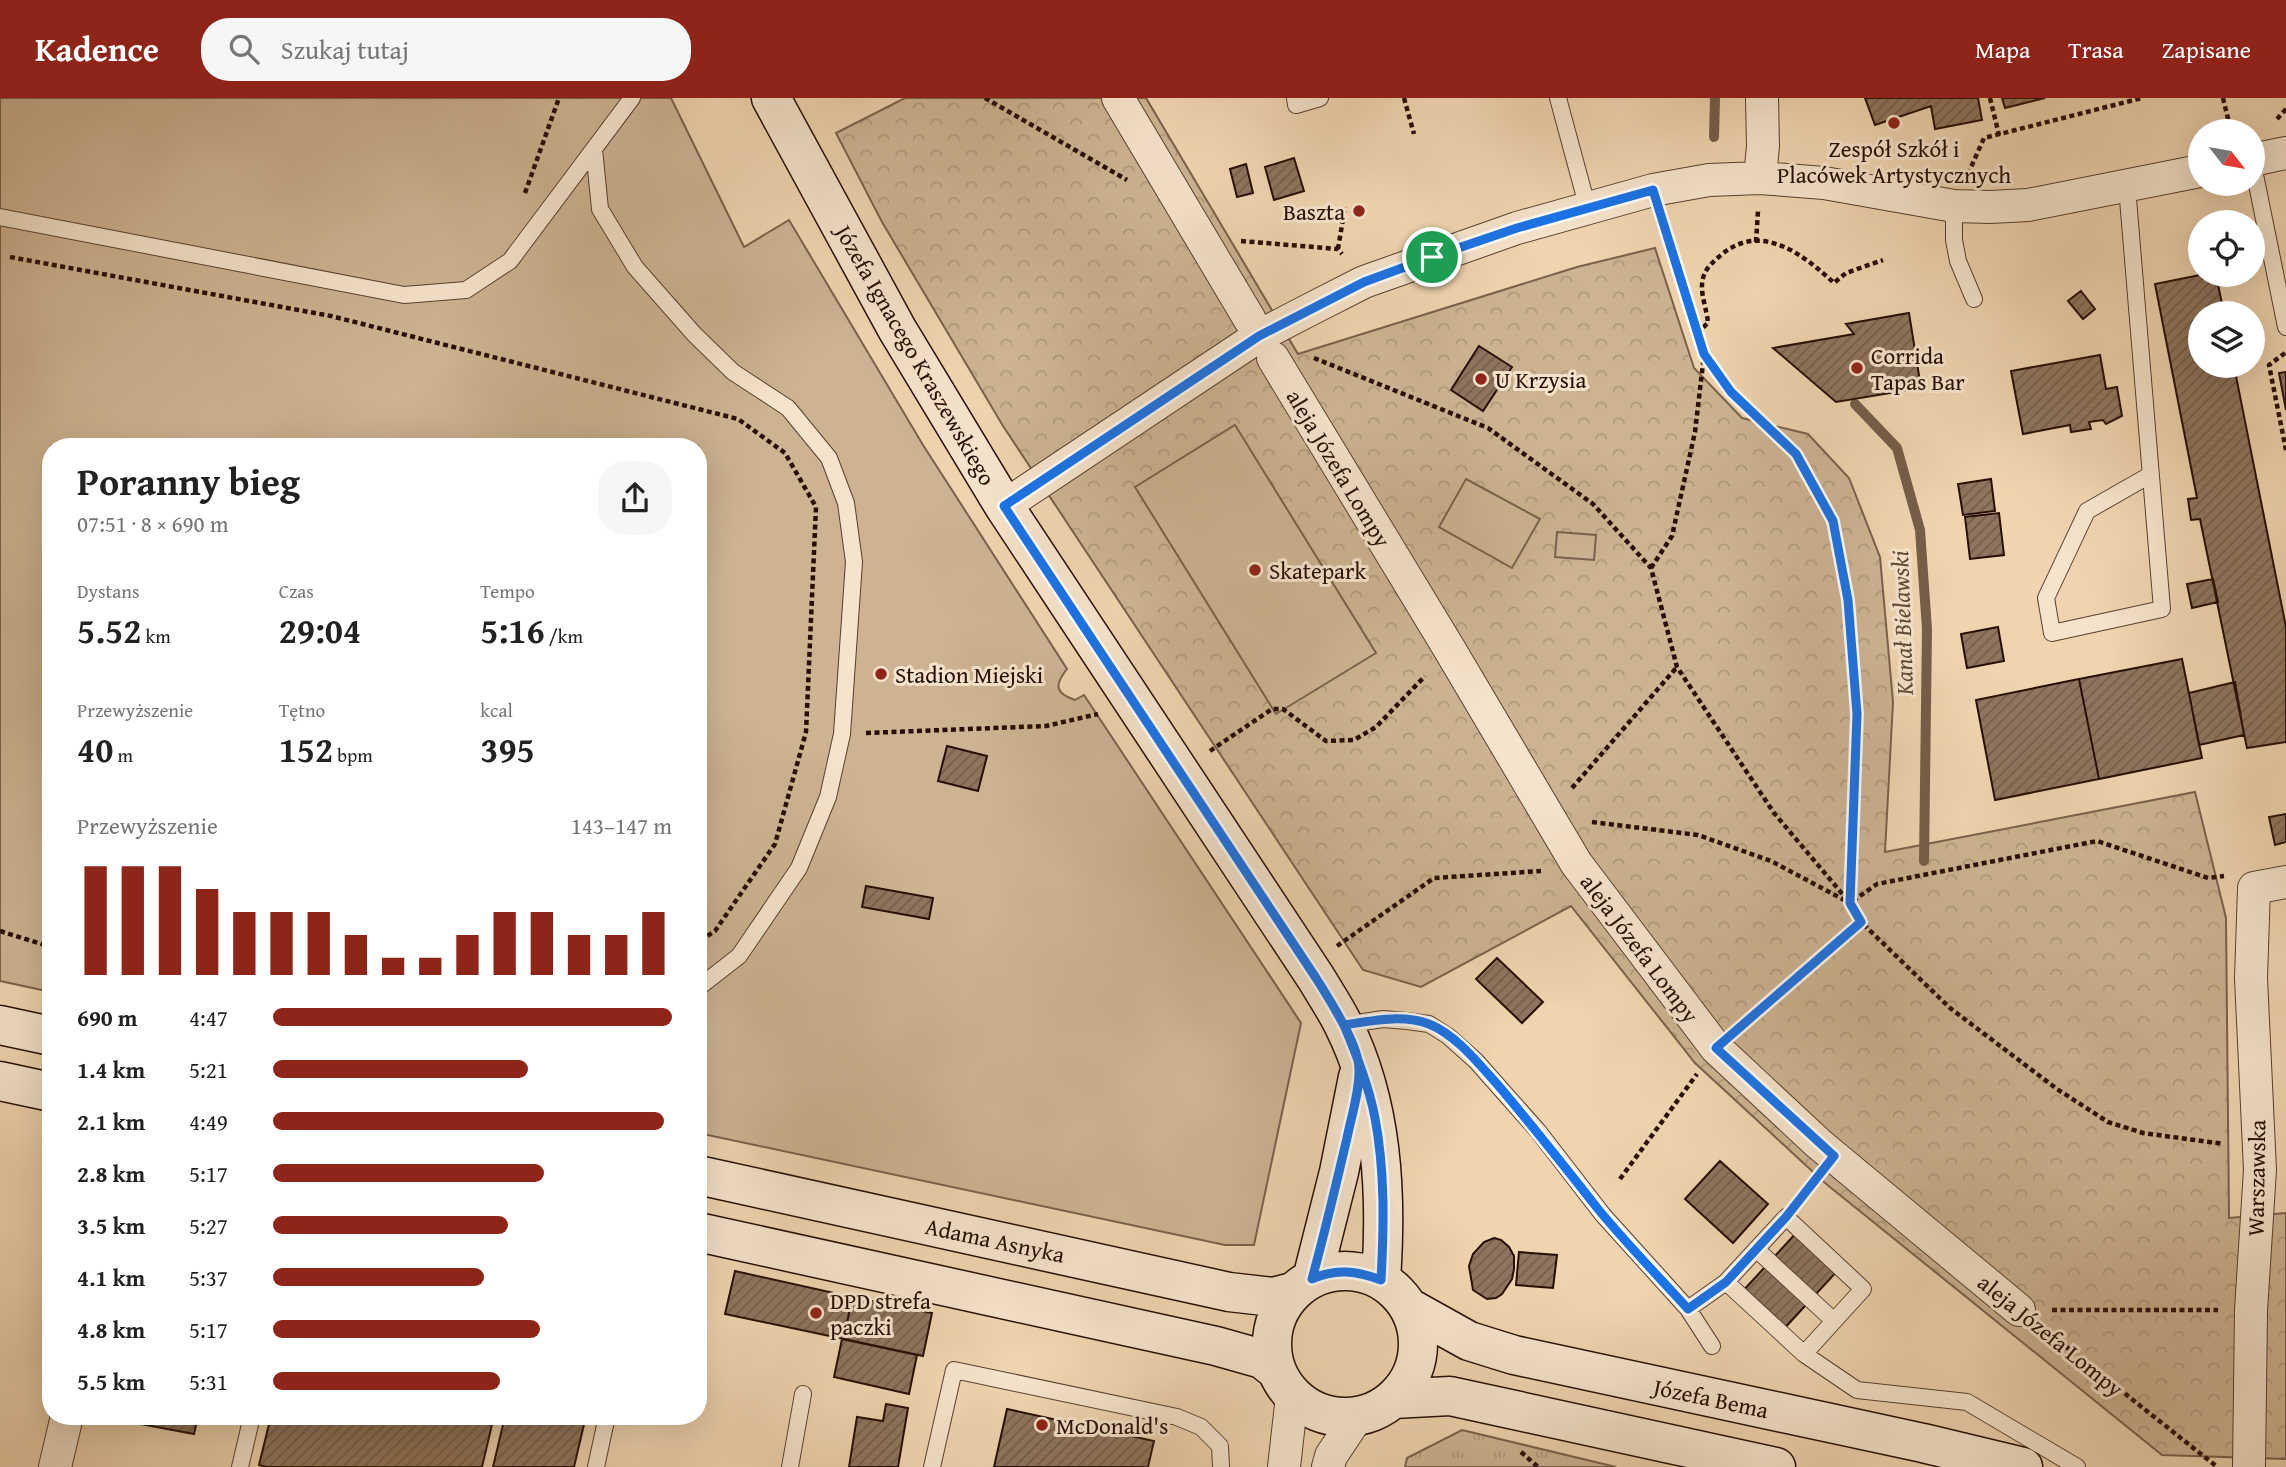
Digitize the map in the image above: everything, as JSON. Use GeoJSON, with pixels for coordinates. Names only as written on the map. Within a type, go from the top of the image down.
{"type":"FeatureCollection","features":[{"type":"Feature","properties":{"kind":"main road","name":"Józefa Ignacego Kraszewskiego"},"geometry":{"type":"LineString","coordinates":[[771,98],[897,328],[1004,506],[1316,978],[1344,1025],[1375,1116],[1382,1174],[1384,1234],[1381,1280]]}},
{"type":"Feature","properties":{"kind":"main road"},"geometry":{"type":"LineString","coordinates":[[0,1025],[42,1034]]}},
{"type":"Feature","properties":{"kind":"main road"},"geometry":{"type":"LineString","coordinates":[[1284,1383],[1272,1358],[1272,1334],[1280,1312],[1302,1285],[1342,1159],[1360,1068]]}},
{"type":"Feature","properties":{"kind":"main road"},"geometry":{"type":"LineString","coordinates":[[0,1081],[42,1090]]}},
{"type":"Feature","properties":{"kind":"main road","name":"Adama Asnyka"},"geometry":{"type":"LineString","coordinates":[[707,1177],[1229,1292],[1273,1297],[1302,1285]]}},
{"type":"Feature","properties":{"kind":"main road"},"geometry":{"type":"LineString","coordinates":[[707,1234],[1216,1346],[1262,1359],[1308,1408],[1327,1416],[1357,1417],[1377,1411],[1393,1399],[1409,1380],[1414,1368],[1417,1331],[1408,1307],[1381,1280],[1363,1273],[1342,1271],[1302,1285]]}},
{"type":"Feature","properties":{"kind":"main road","name":"Józefa Bema"},"geometry":{"type":"LineString","coordinates":[[1408,1307],[1469,1341],[1514,1355],[2023,1467]]}},
{"type":"Feature","properties":{"kind":"main road"},"geometry":{"type":"LineString","coordinates":[[1393,1399],[1450,1396],[1776,1467]]}},
{"type":"Feature","properties":{"kind":"street"},"geometry":{"type":"LineString","coordinates":[[1118,98],[1250,320]]}},
{"type":"Feature","properties":{"kind":"street"},"geometry":{"type":"LineString","coordinates":[[1760,178],[1763,146],[1762,98]]}},
{"type":"Feature","properties":{"kind":"street"},"geometry":{"type":"LineString","coordinates":[[2265,157],[2286,153]]}},
{"type":"Feature","properties":{"kind":"street"},"geometry":{"type":"LineString","coordinates":[[1004,506],[1259,336],[1364,282],[1517,228],[1653,190],[1709,180],[1760,178],[1824,183],[1954,206],[1990,207],[2028,205],[2188,174]]}},
{"type":"Feature","properties":{"kind":"street","name":"aleja Józefa Lompy"},"geometry":{"type":"LineString","coordinates":[[1273,358],[1576,863],[1716,1048],[1834,1156],[2020,1310]]}},
{"type":"Feature","properties":{"kind":"street"},"geometry":{"type":"LineString","coordinates":[[2254,888],[2286,882]]}},
{"type":"Feature","properties":{"kind":"street","name":"Warszawska"},"geometry":{"type":"LineString","coordinates":[[2249,1467],[2252,1310],[2268,1162],[2252,978],[2254,888]]}},
{"type":"Feature","properties":{"kind":"street"},"geometry":{"type":"LineString","coordinates":[[1284,1383],[1284,1467]]}},
{"type":"Feature","properties":{"kind":"street"},"geometry":{"type":"LineString","coordinates":[[1328,1467],[1331,1455],[1357,1417]]}},
{"type":"Feature","properties":{"kind":"street"},"geometry":{"type":"LineString","coordinates":[[55,1467],[65,1425]]}},
{"type":"Feature","properties":{"kind":"lane"},"geometry":{"type":"LineString","coordinates":[[0,217],[404,295],[466,290],[510,261],[632,98]]}},
{"type":"Feature","properties":{"kind":"lane"},"geometry":{"type":"LineString","coordinates":[[1295,98],[1296,104],[1320,98]]}},
{"type":"Feature","properties":{"kind":"lane"},"geometry":{"type":"LineString","coordinates":[[1558,98],[1588,209]]}},
{"type":"Feature","properties":{"kind":"lane"},"geometry":{"type":"LineString","coordinates":[[594,149],[600,209],[635,267],[694,334],[733,372],[788,408],[829,458],[846,503],[854,562],[842,734],[828,797],[799,868],[739,956],[707,981]]}},
{"type":"Feature","properties":{"kind":"lane"},"geometry":{"type":"LineString","coordinates":[[2127,187],[2162,609],[2052,633],[2046,598],[2087,511],[2150,475]]}},
{"type":"Feature","properties":{"kind":"lane"},"geometry":{"type":"LineString","coordinates":[[2259,196],[2286,327]]}},
{"type":"Feature","properties":{"kind":"lane"},"geometry":{"type":"LineString","coordinates":[[1954,206],[1954,240],[1958,261],[1974,299]]}},
{"type":"Feature","properties":{"kind":"lane"},"geometry":{"type":"LineString","coordinates":[[1344,1025],[1383,1019],[1407,1021],[1429,1024],[1448,1036],[1485,1071],[1538,1131],[1604,1215],[1688,1309],[1712,1346]]}},
{"type":"Feature","properties":{"kind":"lane"},"geometry":{"type":"LineString","coordinates":[[1688,1309],[1726,1282],[1786,1217],[1863,1289],[1804,1354]]}},
{"type":"Feature","properties":{"kind":"lane"},"geometry":{"type":"LineString","coordinates":[[1756,1249],[1834,1321]]}},
{"type":"Feature","properties":{"kind":"lane"},"geometry":{"type":"LineString","coordinates":[[1726,1282],[1804,1354],[1857,1390],[1967,1402],[2077,1467]]}},
{"type":"Feature","properties":{"kind":"lane"},"geometry":{"type":"LineString","coordinates":[[932,1467],[954,1370],[1177,1417],[1201,1427],[1220,1446],[1222,1467]]}},
{"type":"Feature","properties":{"kind":"lane"},"geometry":{"type":"LineString","coordinates":[[790,1467],[803,1394]]}},
{"type":"Feature","properties":{"kind":"lane"},"geometry":{"type":"LineString","coordinates":[[240,1467],[250,1425]]}},
{"type":"Feature","properties":{"kind":"lane"},"geometry":{"type":"LineString","coordinates":[[596,1467],[605,1425]]}},
{"type":"Feature","properties":{"kind":"path"},"geometry":{"type":"LineString","coordinates":[[521,203],[559,98]]}},
{"type":"Feature","properties":{"kind":"path"},"geometry":{"type":"LineString","coordinates":[[985,98],[1161,200],[1178,196]]}},
{"type":"Feature","properties":{"kind":"path"},"geometry":{"type":"LineString","coordinates":[[1404,98],[1414,134]]}},
{"type":"Feature","properties":{"kind":"path"},"geometry":{"type":"LineString","coordinates":[[1990,98],[1998,135]]}},
{"type":"Feature","properties":{"kind":"path"},"geometry":{"type":"LineString","coordinates":[[1979,178],[1967,178],[1984,138],[2142,98]]}},
{"type":"Feature","properties":{"kind":"path"},"geometry":{"type":"LineString","coordinates":[[2223,98],[2228,119]]}},
{"type":"Feature","properties":{"kind":"path"},"geometry":{"type":"LineString","coordinates":[[1653,190],[1704,354],[1731,392],[1796,454],[1833,521],[1848,600],[1857,714],[1850,903]]}},
{"type":"Feature","properties":{"kind":"path"},"geometry":{"type":"LineString","coordinates":[[1338,249],[1345,207]]}},
{"type":"Feature","properties":{"kind":"path"},"geometry":{"type":"LineString","coordinates":[[1202,238],[1338,249],[1364,282]]}},
{"type":"Feature","properties":{"kind":"path"},"geometry":{"type":"LineString","coordinates":[[1697,333],[1708,323],[1702,285],[1704,275],[1710,265],[1729,248],[1756,242],[1782,244],[1801,254],[1834,283],[1846,273],[1883,260]]}},
{"type":"Feature","properties":{"kind":"path"},"geometry":{"type":"LineString","coordinates":[[10,257],[331,316],[724,415],[738,419],[785,453],[816,508],[806,732],[775,844],[715,931],[707,936]]}},
{"type":"Feature","properties":{"kind":"path"},"geometry":{"type":"LineString","coordinates":[[2286,352],[2269,365],[2286,450]]}},
{"type":"Feature","properties":{"kind":"path"},"geometry":{"type":"LineString","coordinates":[[1651,568],[1672,536],[1695,432],[1704,354]]}},
{"type":"Feature","properties":{"kind":"path"},"geometry":{"type":"LineString","coordinates":[[1312,358],[1488,428],[1593,504],[1651,568],[1677,667],[1774,813],[1850,903],[1861,922],[1950,1008],[2057,1089],[2108,1122],[2143,1133],[2268,1162]]}},
{"type":"Feature","properties":{"kind":"path"},"geometry":{"type":"LineString","coordinates":[[1179,772],[1272,709],[1283,709],[1326,741],[1354,740],[1376,727],[1450,650]]}},
{"type":"Feature","properties":{"kind":"path"},"geometry":{"type":"LineString","coordinates":[[1548,816],[1677,667]]}},
{"type":"Feature","properties":{"kind":"path"},"geometry":{"type":"LineString","coordinates":[[842,734],[1046,726],[1097,715],[1133,703]]}},
{"type":"Feature","properties":{"kind":"path"},"geometry":{"type":"LineString","coordinates":[[1548,816],[1698,835],[1771,861],[1850,903]]}},
{"type":"Feature","properties":{"kind":"path"},"geometry":{"type":"LineString","coordinates":[[1850,903],[1877,884],[2096,841],[2208,878],[2234,875],[2254,888]]}},
{"type":"Feature","properties":{"kind":"path"},"geometry":{"type":"LineString","coordinates":[[1336,947],[1433,878],[1558,870],[1576,863]]}},
{"type":"Feature","properties":{"kind":"path"},"geometry":{"type":"LineString","coordinates":[[1620,1179],[1716,1048],[1861,922]]}},
{"type":"Feature","properties":{"kind":"path"},"geometry":{"type":"LineString","coordinates":[[0,931],[42,944]]}},
{"type":"Feature","properties":{"kind":"path"},"geometry":{"type":"LineString","coordinates":[[1786,1217],[1834,1156]]}},
{"type":"Feature","properties":{"kind":"path"},"geometry":{"type":"LineString","coordinates":[[2020,1310],[2222,1310]]}},
{"type":"Feature","properties":{"kind":"path","name":"aleja Józefa Lompy"},"geometry":{"type":"LineString","coordinates":[[2020,1310],[2217,1467]]}},
{"type":"Feature","properties":{"kind":"green space","name":"Stadion Miejski"},"geometry":{"type":"Polygon","coordinates":[[[0,98],[671,98],[744,247],[789,220],[923,445],[1067,669],[1060,679],[1060,691],[1075,700],[1084,695],[1301,1023],[1254,1245],[1225,1245],[707,1135],[707,438],[42,438],[42,990],[0,981],[0,98]]]}},
{"type":"Feature","properties":{"kind":"green space"},"geometry":{"type":"Polygon","coordinates":[[[905,98],[1146,98],[1298,354],[1577,267],[1655,248],[1694,368],[1742,418],[1808,434],[1849,478],[1880,557],[1893,702],[1885,852],[2195,792],[2226,918],[2229,1218],[2286,1213],[2286,1459],[2162,1455],[1825,1183],[1695,1063],[1571,906],[1421,987],[1363,970],[1003,426],[882,222],[836,133],[905,98]]]}},
{"type":"Feature","properties":{"kind":"green space","name":"Skatepark"},"geometry":{"type":"Polygon","coordinates":[[[1235,425],[1376,653],[1276,714],[1135,487],[1235,425]]]}},
{"type":"Feature","properties":{"kind":"green space"},"geometry":{"type":"Polygon","coordinates":[[[1466,479],[1540,519],[1512,568],[1439,527],[1466,479]]]}},
{"type":"Feature","properties":{"kind":"green space"},"geometry":{"type":"Polygon","coordinates":[[[1557,532],[1596,535],[1594,560],[1555,557],[1557,532]]]}},
{"type":"Feature","properties":{"kind":"green space"},"geometry":{"type":"Polygon","coordinates":[[[1462,1430],[1616,1467],[1405,1467],[1407,1458],[1462,1430]]]}},
{"type":"Feature","properties":{"kind":"building"},"geometry":{"type":"Polygon","coordinates":[[[1865,98],[1978,98],[1982,120],[1935,129],[1931,106],[1875,125],[1865,98]]]}},
{"type":"Feature","properties":{"kind":"building"},"geometry":{"type":"Polygon","coordinates":[[[2002,98],[2045,98],[2005,108],[2002,98]]]}},
{"type":"Feature","properties":{"kind":"building"},"geometry":{"type":"Polygon","coordinates":[[[1294,158],[1304,191],[1274,200],[1265,167],[1294,158]]]}},
{"type":"Feature","properties":{"kind":"building"},"geometry":{"type":"Polygon","coordinates":[[[1246,164],[1253,193],[1237,197],[1230,169],[1246,164]]]}},
{"type":"Feature","properties":{"kind":"building"},"geometry":{"type":"Polygon","coordinates":[[[2188,277],[2188,287],[2219,287],[2221,301],[2188,301],[2188,378],[2236,378],[2286,627],[2286,742],[2247,748],[2200,519],[2191,520],[2188,499],[2197,498],[2155,284],[2188,277]]]}},
{"type":"Feature","properties":{"kind":"building"},"geometry":{"type":"Polygon","coordinates":[[[2081,291],[2095,309],[2083,319],[2068,301],[2081,291]]]}},
{"type":"Feature","properties":{"kind":"building","name":"Corrida Tapas Bar"},"geometry":{"type":"Polygon","coordinates":[[[1909,313],[1921,388],[1836,402],[1773,348],[1854,334],[1846,324],[1909,313]]]}},
{"type":"Feature","properties":{"kind":"building","name":"U Krzysia"},"geometry":{"type":"Polygon","coordinates":[[[1479,346],[1512,367],[1483,411],[1451,390],[1479,346]]]}},
{"type":"Feature","properties":{"kind":"building"},"geometry":{"type":"Polygon","coordinates":[[[2100,355],[2106,389],[2117,387],[2122,416],[2106,424],[2103,420],[2089,422],[2091,429],[2071,432],[2070,425],[2023,434],[2011,371],[2100,355]]]}},
{"type":"Feature","properties":{"kind":"building"},"geometry":{"type":"Polygon","coordinates":[[[2286,372],[2286,410],[2279,373],[2286,372]]]}},
{"type":"Feature","properties":{"kind":"building"},"geometry":{"type":"Polygon","coordinates":[[[1991,479],[1995,511],[1963,515],[1958,484],[1991,479]]]}},
{"type":"Feature","properties":{"kind":"building"},"geometry":{"type":"Polygon","coordinates":[[[1999,513],[2004,555],[1970,559],[1965,517],[1999,513]]]}},
{"type":"Feature","properties":{"kind":"building"},"geometry":{"type":"Polygon","coordinates":[[[2213,579],[2218,602],[2192,608],[2187,584],[2213,579]]]}},
{"type":"Feature","properties":{"kind":"building"},"geometry":{"type":"Polygon","coordinates":[[[1998,627],[2004,661],[1967,668],[1961,634],[1998,627]]]}},
{"type":"Feature","properties":{"kind":"building"},"geometry":{"type":"Polygon","coordinates":[[[2182,659],[2202,758],[2099,779],[2079,679],[2182,659]]]}},
{"type":"Feature","properties":{"kind":"building"},"geometry":{"type":"Polygon","coordinates":[[[2079,679],[2099,779],[1995,800],[1976,700],[2079,679]]]}},
{"type":"Feature","properties":{"kind":"building"},"geometry":{"type":"Polygon","coordinates":[[[2235,682],[2244,735],[2199,745],[2189,693],[2235,682]]]}},
{"type":"Feature","properties":{"kind":"building"},"geometry":{"type":"Polygon","coordinates":[[[947,746],[987,756],[978,791],[938,781],[947,746]]]}},
{"type":"Feature","properties":{"kind":"building"},"geometry":{"type":"Polygon","coordinates":[[[2286,814],[2286,842],[2275,845],[2269,817],[2286,814]]]}},
{"type":"Feature","properties":{"kind":"building"},"geometry":{"type":"Polygon","coordinates":[[[866,886],[933,898],[929,919],[862,907],[866,886]]]}},
{"type":"Feature","properties":{"kind":"building"},"geometry":{"type":"Polygon","coordinates":[[[1497,958],[1543,1002],[1522,1023],[1476,979],[1497,958]]]}},
{"type":"Feature","properties":{"kind":"building"},"geometry":{"type":"Polygon","coordinates":[[[1720,1161],[1768,1204],[1733,1243],[1685,1199],[1720,1161]]]}},
{"type":"Feature","properties":{"kind":"building"},"geometry":{"type":"Polygon","coordinates":[[[1798,1231],[1839,1269],[1782,1331],[1741,1293],[1798,1231]]]}},
{"type":"Feature","properties":{"kind":"building"},"geometry":{"type":"Polygon","coordinates":[[[1494,1238],[1509,1247],[1514,1256],[1514,1269],[1512,1279],[1502,1294],[1487,1299],[1473,1290],[1469,1266],[1473,1254],[1484,1242],[1494,1238]]]}},
{"type":"Feature","properties":{"kind":"building"},"geometry":{"type":"Polygon","coordinates":[[[1519,1252],[1557,1255],[1553,1288],[1516,1285],[1519,1252]]]}},
{"type":"Feature","properties":{"kind":"building"},"geometry":{"type":"Polygon","coordinates":[[[735,1271],[852,1297],[844,1339],[725,1314],[735,1271]]]}},
{"type":"Feature","properties":{"kind":"building"},"geometry":{"type":"Polygon","coordinates":[[[852,1297],[932,1313],[923,1356],[844,1339],[852,1297]]]}},
{"type":"Feature","properties":{"kind":"building"},"geometry":{"type":"Polygon","coordinates":[[[842,1339],[917,1355],[909,1394],[834,1377],[842,1339]]]}},
{"type":"Feature","properties":{"kind":"building"},"geometry":{"type":"Polygon","coordinates":[[[886,1404],[908,1408],[898,1467],[849,1467],[857,1417],[883,1421],[886,1404]]]}},
{"type":"Feature","properties":{"kind":"building","name":"McDonald's"},"geometry":{"type":"Polygon","coordinates":[[[1007,1409],[1154,1441],[1148,1467],[994,1467],[1007,1409]]]}},
{"type":"Feature","properties":{"kind":"building"},"geometry":{"type":"Polygon","coordinates":[[[146,1425],[196,1425],[194,1434],[146,1425]]]}},
{"type":"Feature","properties":{"kind":"building"},"geometry":{"type":"Polygon","coordinates":[[[269,1425],[492,1425],[482,1467],[259,1465],[269,1425]]]}},
{"type":"Feature","properties":{"kind":"building"},"geometry":{"type":"Polygon","coordinates":[[[503,1425],[584,1425],[574,1467],[493,1467],[503,1425]]]}},
{"type":"Feature","properties":{"kind":"waterway","name":"Kanał Bielawski"},"geometry":{"type":"LineString","coordinates":[[1714,137],[1715,98]]}},
{"type":"Feature","properties":{"kind":"waterway","name":"Kanał Bielawski"},"geometry":{"type":"LineString","coordinates":[[1855,404],[1897,448],[1920,530],[1927,629],[1924,861]]}},
{"type":"Feature","properties":{"kind":"place","name":"Zespół Szkół i Placówek Artystycznych"},"geometry":{"type":"Point","coordinates":[1894,123]}},
{"type":"Feature","properties":{"kind":"place","name":"Baszta"},"geometry":{"type":"Point","coordinates":[1359,211]}},
{"type":"Feature","properties":{"kind":"place","name":"Corrida Tapas Bar"},"geometry":{"type":"Point","coordinates":[1857,368]}},
{"type":"Feature","properties":{"kind":"place","name":"U Krzysia"},"geometry":{"type":"Point","coordinates":[1481,379]}},
{"type":"Feature","properties":{"kind":"place","name":"Skatepark"},"geometry":{"type":"Point","coordinates":[1255,570]}},
{"type":"Feature","properties":{"kind":"place","name":"Stadion Miejski"},"geometry":{"type":"Point","coordinates":[881,674]}},
{"type":"Feature","properties":{"kind":"place","name":"DPD strefa paczki"},"geometry":{"type":"Point","coordinates":[816,1313]}},
{"type":"Feature","properties":{"kind":"place","name":"McDonald's"},"geometry":{"type":"Point","coordinates":[1042,1425]}},
{"type":"Feature","properties":{"kind":"route"},"geometry":{"type":"LineString","coordinates":[[1432,257],[1364,282],[1259,336],[1004,506],[1316,978],[1344,1025],[1360,1068],[1327,1226],[1312,1279],[1322,1274],[1342,1271],[1363,1273],[1381,1280],[1384,1234],[1382,1174],[1375,1116],[1360,1068],[1353,1049],[1344,1025],[1383,1019],[1429,1024],[1448,1036],[1476,1061],[1538,1131],[1604,1215],[1688,1309],[1726,1282],[1786,1217],[1834,1156],[1716,1048],[1861,922],[1850,903],[1857,714],[1848,600],[1833,521],[1796,454],[1731,392],[1704,354],[1653,190],[1517,228],[1432,257]]}}]}
